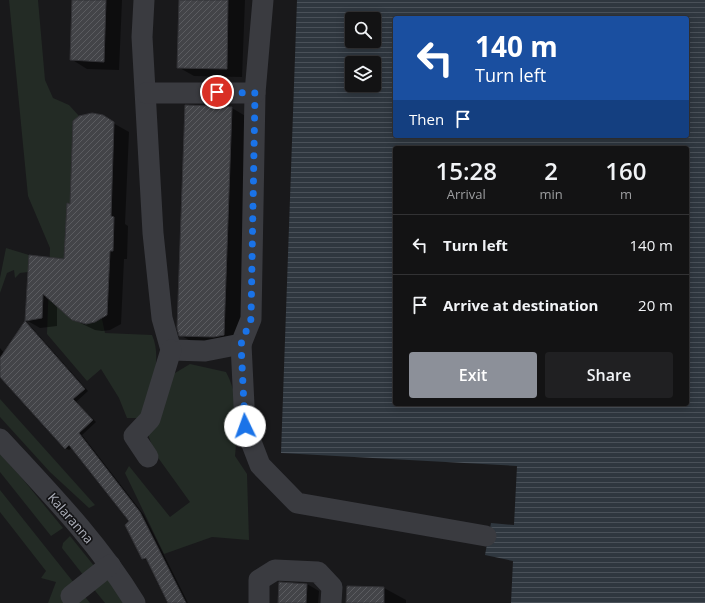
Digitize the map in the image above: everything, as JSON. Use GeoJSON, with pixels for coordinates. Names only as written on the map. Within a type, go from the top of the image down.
{"type":"FeatureCollection","features":[{"type":"Feature","properties":{"kind":"street"},"geometry":{"type":"LineString","coordinates":[[144,0],[142,36],[153,234],[162,318],[171,350],[150,419],[134,436],[148,457]]}},
{"type":"Feature","properties":{"kind":"street"},"geometry":{"type":"LineString","coordinates":[[264,0],[255,93],[251,319],[241,344],[245,426],[260,465],[297,503],[486,536]]}},
{"type":"Feature","properties":{"kind":"street"},"geometry":{"type":"LineString","coordinates":[[146,93],[255,93]]}},
{"type":"Feature","properties":{"kind":"street"},"geometry":{"type":"LineString","coordinates":[[171,350],[205,351],[241,344]]}},
{"type":"Feature","properties":{"kind":"street","name":"Kalaranna"},"geometry":{"type":"LineString","coordinates":[[0,438],[77,523],[110,565],[135,603]]}},
{"type":"Feature","properties":{"kind":"street"},"geometry":{"type":"LineString","coordinates":[[71,596],[110,565]]}},
{"type":"Feature","properties":{"kind":"street"},"geometry":{"type":"LineString","coordinates":[[260,603],[259,580],[275,570],[318,572],[332,587],[331,603]]}},
{"type":"Feature","properties":{"kind":"shaded area"},"geometry":{"type":"Polygon","coordinates":[[[9,0],[38,0],[45,80],[53,98],[69,105],[79,116],[73,121],[70,204],[67,204],[65,241],[72,320],[86,324],[102,319],[105,333],[152,335],[155,344],[156,365],[144,418],[127,418],[119,398],[101,369],[87,381],[47,334],[50,248],[28,196],[9,0]]]}},
{"type":"Feature","properties":{"kind":"shaded area"},"geometry":{"type":"Polygon","coordinates":[[[297,0],[705,0],[705,603],[511,603],[513,561],[485,555],[491,523],[514,525],[517,466],[281,453],[297,0]]]}},
{"type":"Feature","properties":{"kind":"shaded area"},"geometry":{"type":"Polygon","coordinates":[[[6,248],[29,255],[28,272],[20,273],[15,278],[14,270],[7,273],[0,293],[0,278],[6,248]]]}},
{"type":"Feature","properties":{"kind":"shaded area"},"geometry":{"type":"Polygon","coordinates":[[[190,364],[226,372],[231,382],[237,413],[235,456],[247,474],[249,540],[212,537],[164,554],[125,473],[129,466],[170,517],[190,502],[154,452],[147,431],[170,376],[190,364]]]}},
{"type":"Feature","properties":{"kind":"shaded area"},"geometry":{"type":"Polygon","coordinates":[[[0,399],[95,505],[89,508],[50,472],[0,417],[0,399]]]}},
{"type":"Feature","properties":{"kind":"shaded area"},"geometry":{"type":"Polygon","coordinates":[[[0,454],[63,528],[51,536],[0,472],[0,454]]]}},
{"type":"Feature","properties":{"kind":"shaded area"},"geometry":{"type":"Polygon","coordinates":[[[0,490],[90,603],[48,603],[56,582],[41,578],[46,571],[0,512],[0,490]]]}},
{"type":"Feature","properties":{"kind":"shaded area"},"geometry":{"type":"Polygon","coordinates":[[[70,536],[95,567],[84,576],[62,548],[63,543],[70,536]]]}},
{"type":"Feature","properties":{"kind":"shaded area"},"geometry":{"type":"Polygon","coordinates":[[[106,576],[124,603],[105,603],[92,587],[106,576]]]}},
{"type":"Feature","properties":{"kind":"building"},"geometry":{"type":"Polygon","coordinates":[[[72,0],[106,0],[104,62],[70,60],[72,0]]]}},
{"type":"Feature","properties":{"kind":"building"},"geometry":{"type":"Polygon","coordinates":[[[179,0],[228,0],[227,69],[177,68],[179,0]]]}},
{"type":"Feature","properties":{"kind":"building"},"geometry":{"type":"Polygon","coordinates":[[[185,105],[232,107],[224,335],[214,337],[179,336],[177,328],[185,105]]]}},
{"type":"Feature","properties":{"kind":"building"},"geometry":{"type":"Polygon","coordinates":[[[92,113],[103,115],[114,122],[111,216],[114,217],[113,251],[110,251],[107,315],[95,322],[86,324],[72,320],[43,294],[42,318],[25,321],[29,255],[64,259],[67,203],[70,204],[73,121],[79,116],[92,113]]]}},
{"type":"Feature","properties":{"kind":"building"},"geometry":{"type":"Polygon","coordinates":[[[25,321],[85,389],[73,399],[93,420],[79,433],[140,512],[186,603],[168,603],[146,558],[142,559],[125,525],[129,521],[69,445],[65,449],[0,377],[0,358],[25,321]]]}},
{"type":"Feature","properties":{"kind":"building"},"geometry":{"type":"Polygon","coordinates":[[[279,582],[307,584],[306,603],[278,603],[279,582]]]}},
{"type":"Feature","properties":{"kind":"building"},"geometry":{"type":"Polygon","coordinates":[[[347,586],[384,587],[384,603],[346,603],[347,586]]]}},
{"type":"Feature","properties":{"kind":"route"},"geometry":{"type":"LineString","coordinates":[[217,92],[255,93],[251,319],[241,344],[245,426]]}}]}
